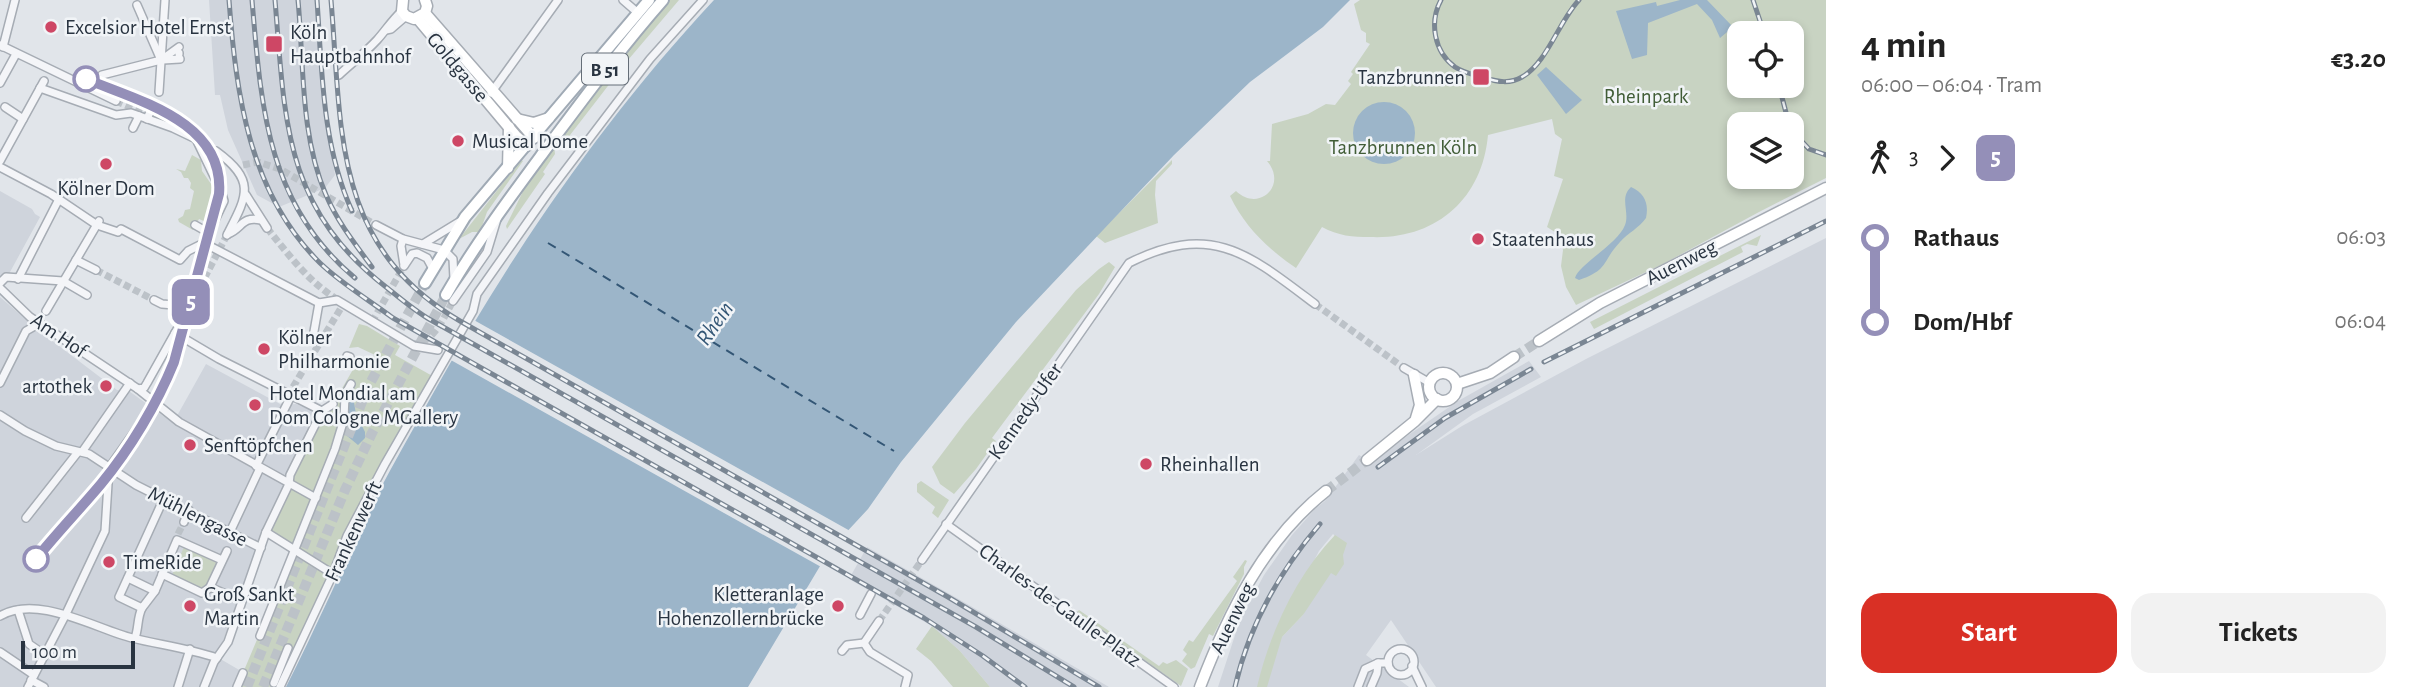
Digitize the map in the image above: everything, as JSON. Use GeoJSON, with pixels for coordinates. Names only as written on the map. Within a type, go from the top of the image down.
{"type":"FeatureCollection","features":[{"type":"Feature","properties":{"kind":"main road","name":"B 51"},"geometry":{"type":"LineString","coordinates":[[425,282],[465,217],[532,144],[649,0]]}},
{"type":"Feature","properties":{"kind":"main road","name":"B 51"},"geometry":{"type":"LineString","coordinates":[[450,298],[454,280],[529,171],[617,54],[663,0]]}},
{"type":"Feature","properties":{"kind":"main road"},"geometry":{"type":"LineString","coordinates":[[529,171],[532,144],[549,145]]}},
{"type":"Feature","properties":{"kind":"street"},"geometry":{"type":"LineString","coordinates":[[15,0],[1,46],[116,101]]}},
{"type":"Feature","properties":{"kind":"street"},"geometry":{"type":"LineString","coordinates":[[159,92],[165,0]]}},
{"type":"Feature","properties":{"kind":"street"},"geometry":{"type":"LineString","coordinates":[[489,96],[558,0]]}},
{"type":"Feature","properties":{"kind":"street"},"geometry":{"type":"LineString","coordinates":[[622,0],[638,13]]}},
{"type":"Feature","properties":{"kind":"street","name":"Frankenwerft"},"geometry":{"type":"LineString","coordinates":[[277,685],[333,574],[347,536],[473,311],[477,294],[559,178],[650,59],[703,0]]}},
{"type":"Feature","properties":{"kind":"street"},"geometry":{"type":"LineString","coordinates":[[339,75],[404,9],[421,16],[426,1]]}},
{"type":"Feature","properties":{"kind":"street"},"geometry":{"type":"LineString","coordinates":[[136,5],[161,60]]}},
{"type":"Feature","properties":{"kind":"street","name":"Goldgasse"},"geometry":{"type":"LineString","coordinates":[[421,16],[532,144]]}},
{"type":"Feature","properties":{"kind":"street"},"geometry":{"type":"LineString","coordinates":[[0,83],[16,54]]}},
{"type":"Feature","properties":{"kind":"street"},"geometry":{"type":"LineString","coordinates":[[102,75],[177,54]]}},
{"type":"Feature","properties":{"kind":"street"},"geometry":{"type":"LineString","coordinates":[[0,161],[42,85],[108,109],[117,115],[131,113],[196,139],[204,162],[222,191],[223,201],[204,243],[188,251],[180,260],[121,229],[118,232],[98,223],[0,167]]}},
{"type":"Feature","properties":{"kind":"street"},"geometry":{"type":"LineString","coordinates":[[3,105],[23,119]]}},
{"type":"Feature","properties":{"kind":"street"},"geometry":{"type":"LineString","coordinates":[[133,128],[153,105]]}},
{"type":"Feature","properties":{"kind":"street"},"geometry":{"type":"LineString","coordinates":[[508,168],[513,123],[534,123],[551,118]]}},
{"type":"Feature","properties":{"kind":"street"},"geometry":{"type":"LineString","coordinates":[[216,151],[239,167],[246,195],[267,228]]}},
{"type":"Feature","properties":{"kind":"street","name":"Auenweg"},"geometry":{"type":"LineString","coordinates":[[1539,341],[1600,303],[1826,188]]}},
{"type":"Feature","properties":{"kind":"street"},"geometry":{"type":"LineString","coordinates":[[246,195],[227,234],[236,231],[240,224],[249,219],[261,220]]}},
{"type":"Feature","properties":{"kind":"street"},"geometry":{"type":"LineString","coordinates":[[18,279],[59,199]]}},
{"type":"Feature","properties":{"kind":"street"},"geometry":{"type":"LineString","coordinates":[[450,298],[490,247],[498,216]]}},
{"type":"Feature","properties":{"kind":"street"},"geometry":{"type":"LineString","coordinates":[[423,244],[441,235],[465,217]]}},
{"type":"Feature","properties":{"kind":"street"},"geometry":{"type":"LineString","coordinates":[[46,311],[98,223]]}},
{"type":"Feature","properties":{"kind":"street"},"geometry":{"type":"LineString","coordinates":[[195,225],[209,233]]}},
{"type":"Feature","properties":{"kind":"street"},"geometry":{"type":"LineString","coordinates":[[376,225],[402,239],[444,250],[453,259],[454,280]]}},
{"type":"Feature","properties":{"kind":"street"},"geometry":{"type":"LineString","coordinates":[[402,239],[404,266],[412,254],[417,253],[427,258],[433,269]]}},
{"type":"Feature","properties":{"kind":"street"},"geometry":{"type":"LineString","coordinates":[[204,243],[323,302],[337,300],[414,346],[438,349]]}},
{"type":"Feature","properties":{"kind":"street","name":"Kennedy-Ufer"},"geometry":{"type":"LineString","coordinates":[[922,560],[1129,263],[1169,246],[1218,246],[1258,261],[1315,304]]}},
{"type":"Feature","properties":{"kind":"street"},"geometry":{"type":"LineString","coordinates":[[76,260],[96,270]]}},
{"type":"Feature","properties":{"kind":"street"},"geometry":{"type":"LineString","coordinates":[[0,286],[6,277],[63,281],[88,295]]}},
{"type":"Feature","properties":{"kind":"street","name":"Am Hof"},"geometry":{"type":"LineString","coordinates":[[0,286],[30,317],[130,383],[203,436],[316,498]]}},
{"type":"Feature","properties":{"kind":"street"},"geometry":{"type":"LineString","coordinates":[[0,295],[12,299]]}},
{"type":"Feature","properties":{"kind":"street"},"geometry":{"type":"LineString","coordinates":[[154,300],[174,305],[202,322]]}},
{"type":"Feature","properties":{"kind":"street"},"geometry":{"type":"LineString","coordinates":[[313,337],[323,302]]}},
{"type":"Feature","properties":{"kind":"street"},"geometry":{"type":"LineString","coordinates":[[138,389],[144,388],[184,317]]}},
{"type":"Feature","properties":{"kind":"street"},"geometry":{"type":"LineString","coordinates":[[0,383],[26,331],[40,323]]}},
{"type":"Feature","properties":{"kind":"street"},"geometry":{"type":"LineString","coordinates":[[175,333],[219,359],[291,392],[322,411]]}},
{"type":"Feature","properties":{"kind":"street"},"geometry":{"type":"LineString","coordinates":[[1457,384],[1490,373],[1514,357]]}},
{"type":"Feature","properties":{"kind":"street"},"geometry":{"type":"LineString","coordinates":[[1404,368],[1430,383]]}},
{"type":"Feature","properties":{"kind":"street"},"geometry":{"type":"LineString","coordinates":[[1444,373],[1450,374],[1457,384],[1456,393],[1450,399],[1437,399],[1430,392],[1430,383],[1435,376],[1444,373]]}},
{"type":"Feature","properties":{"kind":"street"},"geometry":{"type":"LineString","coordinates":[[1414,375],[1420,405],[1415,421]]}},
{"type":"Feature","properties":{"kind":"street"},"geometry":{"type":"LineString","coordinates":[[26,518],[80,452],[130,383]]}},
{"type":"Feature","properties":{"kind":"street","name":"Frankenwerft"},"geometry":{"type":"LineString","coordinates":[[260,636],[335,449],[344,419],[345,395],[351,384]]}},
{"type":"Feature","properties":{"kind":"street"},"geometry":{"type":"LineString","coordinates":[[162,574],[202,593],[211,587],[291,392]]}},
{"type":"Feature","properties":{"kind":"street"},"geometry":{"type":"LineString","coordinates":[[1367,460],[1415,421],[1437,399]]}},
{"type":"Feature","properties":{"kind":"street"},"geometry":{"type":"LineString","coordinates":[[31,681],[105,531],[109,468],[155,403]]}},
{"type":"Feature","properties":{"kind":"street"},"geometry":{"type":"LineString","coordinates":[[204,687],[217,658],[228,642],[266,532],[289,484],[290,475],[322,411],[332,404]]}},
{"type":"Feature","properties":{"kind":"street","name":"Mühlengasse"},"geometry":{"type":"LineString","coordinates":[[0,415],[51,444],[89,454],[135,484],[261,548]]}},
{"type":"Feature","properties":{"kind":"street","name":"Auenweg"},"geometry":{"type":"LineString","coordinates":[[1200,687],[1241,594],[1262,560],[1285,529],[1312,501],[1326,491]]}},
{"type":"Feature","properties":{"kind":"street"},"geometry":{"type":"LineString","coordinates":[[142,608],[119,597],[164,498]]}},
{"type":"Feature","properties":{"kind":"street"},"geometry":{"type":"LineString","coordinates":[[184,522],[189,510]]}},
{"type":"Feature","properties":{"kind":"street","name":"Charles-de-Gaulle-Platz"},"geometry":{"type":"LineString","coordinates":[[946,524],[1174,687]]}},
{"type":"Feature","properties":{"kind":"street"},"geometry":{"type":"LineString","coordinates":[[266,532],[333,574]]}},
{"type":"Feature","properties":{"kind":"street"},"geometry":{"type":"LineString","coordinates":[[135,638],[139,625],[138,616],[155,590],[177,537],[222,559]]}},
{"type":"Feature","properties":{"kind":"street"},"geometry":{"type":"LineString","coordinates":[[129,576],[155,590]]}},
{"type":"Feature","properties":{"kind":"street"},"geometry":{"type":"LineString","coordinates":[[211,587],[228,595]]}},
{"type":"Feature","properties":{"kind":"street"},"geometry":{"type":"LineString","coordinates":[[860,615],[871,594]]}},
{"type":"Feature","properties":{"kind":"street"},"geometry":{"type":"LineString","coordinates":[[18,610],[29,644],[45,655]]}},
{"type":"Feature","properties":{"kind":"street"},"geometry":{"type":"LineString","coordinates":[[0,616],[18,610],[39,610],[217,658]]}},
{"type":"Feature","properties":{"kind":"street"},"geometry":{"type":"LineString","coordinates":[[864,643],[878,621]]}},
{"type":"Feature","properties":{"kind":"street"},"geometry":{"type":"LineString","coordinates":[[842,651],[847,645],[864,643]]}},
{"type":"Feature","properties":{"kind":"street"},"geometry":{"type":"LineString","coordinates":[[864,643],[870,652],[908,675],[905,687]]}},
{"type":"Feature","properties":{"kind":"street"},"geometry":{"type":"LineString","coordinates":[[277,685],[288,648]]}},
{"type":"Feature","properties":{"kind":"street"},"geometry":{"type":"LineString","coordinates":[[178,687],[190,649]]}},
{"type":"Feature","properties":{"kind":"street"},"geometry":{"type":"LineString","coordinates":[[1403,650],[1411,654],[1412,666],[1422,687],[1404,674],[1393,673],[1388,663],[1391,654],[1403,650]]}},
{"type":"Feature","properties":{"kind":"street"},"geometry":{"type":"LineString","coordinates":[[0,652],[31,681],[44,687]]}},
{"type":"Feature","properties":{"kind":"street"},"geometry":{"type":"LineString","coordinates":[[1371,687],[1378,663]]}},
{"type":"Feature","properties":{"kind":"street"},"geometry":{"type":"LineString","coordinates":[[1359,687],[1365,669],[1378,663],[1388,663]]}},
{"type":"Feature","properties":{"kind":"street"},"geometry":{"type":"LineString","coordinates":[[1404,674],[1412,666]]}},
{"type":"Feature","properties":{"kind":"street"},"geometry":{"type":"LineString","coordinates":[[237,687],[243,673]]}},
{"type":"Feature","properties":{"kind":"shaded area"},"geometry":{"type":"Polygon","coordinates":[[[209,0],[315,0],[325,120],[335,175],[325,188],[279,207],[257,195],[228,130],[220,95],[215,95],[209,0]]]}},
{"type":"Feature","properties":{"kind":"shaded area"},"geometry":{"type":"Polygon","coordinates":[[[0,191],[32,209],[40,217],[0,286],[0,191]]]}},
{"type":"Feature","properties":{"kind":"shaded area"},"geometry":{"type":"Polygon","coordinates":[[[1826,238],[1826,687],[1436,687],[1391,620],[1366,655],[1409,687],[1218,687],[1240,620],[1264,575],[1292,535],[1325,501],[1359,455],[1372,463],[1458,401],[1529,361],[1541,377],[1473,414],[1416,455],[1462,426],[1586,359],[1826,238]],[[1333,534],[1319,551],[1298,592],[1282,637],[1303,615],[1335,536],[1333,534]]]}},
{"type":"Feature","properties":{"kind":"shaded area"},"geometry":{"type":"Polygon","coordinates":[[[0,297],[38,330],[117,390],[129,391],[173,423],[206,364],[282,405],[296,404],[318,413],[257,549],[217,657],[241,671],[234,687],[0,687],[0,297]]]}},
{"type":"Feature","properties":{"kind":"shaded area"},"geometry":{"type":"Polygon","coordinates":[[[867,547],[1109,687],[990,687],[960,651],[932,626],[849,579],[867,547]]]}},
{"type":"Feature","properties":{"kind":"green space"},"geometry":{"type":"Polygon","coordinates":[[[668,0],[679,0],[628,60],[560,148],[557,141],[613,66],[668,0]]]}},
{"type":"Feature","properties":{"kind":"green space","name":"Rheinpark"},"geometry":{"type":"Polygon","coordinates":[[[1360,0],[1826,0],[1826,178],[1663,264],[1576,305],[1566,287],[1561,266],[1563,250],[1558,234],[1547,227],[1563,179],[1554,176],[1562,139],[1555,134],[1552,119],[1488,135],[1484,158],[1465,197],[1451,212],[1434,223],[1393,236],[1370,237],[1346,235],[1322,227],[1296,268],[1258,236],[1230,196],[1236,191],[1254,199],[1268,193],[1274,179],[1273,170],[1267,161],[1270,161],[1272,124],[1308,114],[1326,104],[1335,105],[1351,84],[1348,81],[1353,74],[1351,72],[1370,44],[1366,42],[1366,33],[1361,30],[1354,4],[1360,0]]]}},
{"type":"Feature","properties":{"kind":"green space"},"geometry":{"type":"Polygon","coordinates":[[[554,145],[555,154],[543,172],[545,174],[507,229],[506,226],[528,181],[554,145]]]}},
{"type":"Feature","properties":{"kind":"green space"},"geometry":{"type":"Polygon","coordinates":[[[192,155],[201,160],[202,171],[216,191],[218,201],[206,222],[199,219],[193,230],[178,219],[183,216],[185,210],[190,209],[194,191],[190,188],[188,178],[184,178],[176,169],[185,171],[192,155]]]}},
{"type":"Feature","properties":{"kind":"green space"},"geometry":{"type":"Polygon","coordinates":[[[521,160],[523,161],[487,212],[480,232],[472,232],[459,239],[521,160]]]}},
{"type":"Feature","properties":{"kind":"green space"},"geometry":{"type":"Polygon","coordinates":[[[1172,160],[1172,164],[1156,181],[1158,223],[1105,243],[1096,236],[1172,160]]]}},
{"type":"Feature","properties":{"kind":"green space"},"geometry":{"type":"Polygon","coordinates":[[[1761,235],[1757,246],[1747,244],[1741,247],[1743,252],[1594,329],[1590,322],[1761,235]]]}},
{"type":"Feature","properties":{"kind":"green space"},"geometry":{"type":"Polygon","coordinates":[[[1109,262],[1115,267],[1099,294],[992,438],[996,441],[976,469],[954,494],[940,484],[932,467],[965,423],[1076,290],[1109,262]]]}},
{"type":"Feature","properties":{"kind":"green space"},"geometry":{"type":"Polygon","coordinates":[[[359,324],[400,346],[395,355],[436,378],[347,536],[280,687],[237,687],[295,550],[266,532],[322,411],[333,404],[355,366],[375,355],[358,347],[349,348],[359,324]]]}},
{"type":"Feature","properties":{"kind":"green space"},"geometry":{"type":"Polygon","coordinates":[[[921,481],[949,500],[938,518],[932,513],[935,507],[917,492],[917,484],[921,481]]]}},
{"type":"Feature","properties":{"kind":"green space"},"geometry":{"type":"Polygon","coordinates":[[[1335,535],[1347,543],[1343,555],[1344,564],[1336,576],[1331,573],[1303,615],[1282,637],[1267,687],[1257,687],[1269,646],[1286,606],[1308,568],[1335,535]]]}},
{"type":"Feature","properties":{"kind":"green space"},"geometry":{"type":"Polygon","coordinates":[[[184,547],[217,561],[204,590],[172,575],[184,547]]]}},
{"type":"Feature","properties":{"kind":"green space"},"geometry":{"type":"Polygon","coordinates":[[[1245,560],[1244,574],[1213,636],[1209,634],[1195,667],[1191,669],[1182,661],[1187,654],[1183,650],[1189,640],[1193,642],[1237,581],[1233,577],[1245,560]]]}},
{"type":"Feature","properties":{"kind":"green space"},"geometry":{"type":"Polygon","coordinates":[[[1079,610],[1159,666],[1163,662],[1167,664],[1176,660],[1188,669],[1181,686],[1077,612],[1079,610]]]}},
{"type":"Feature","properties":{"kind":"green space"},"geometry":{"type":"Polygon","coordinates":[[[932,626],[960,651],[990,687],[953,687],[931,661],[916,649],[932,626]]]}},
{"type":"Feature","properties":{"kind":"water","name":"Rhein"},"geometry":{"type":"Polygon","coordinates":[[[714,0],[1350,0],[1323,27],[1250,82],[1174,155],[1016,322],[901,462],[868,509],[829,551],[748,687],[286,687],[377,495],[493,292],[560,190],[596,141],[714,0]]]}},
{"type":"Feature","properties":{"kind":"water"},"geometry":{"type":"Polygon","coordinates":[[[1680,0],[1707,0],[1727,21],[1727,32],[1720,38],[1712,20],[1697,4],[1648,23],[1647,55],[1632,59],[1616,11],[1656,2],[1657,6],[1680,0]]]}},
{"type":"Feature","properties":{"kind":"water"},"geometry":{"type":"Polygon","coordinates":[[[1546,67],[1582,100],[1566,114],[1537,75],[1546,67]]]}},
{"type":"Feature","properties":{"kind":"water","name":"Tanzbrunnen"},"geometry":{"type":"Polygon","coordinates":[[[1384,102],[1406,111],[1415,133],[1406,155],[1384,164],[1362,155],[1353,133],[1362,111],[1384,102]]]}},
{"type":"Feature","properties":{"kind":"water"},"geometry":{"type":"Polygon","coordinates":[[[1631,187],[1640,192],[1645,200],[1646,218],[1620,242],[1596,273],[1579,280],[1575,278],[1584,266],[1621,232],[1626,220],[1625,200],[1631,187]]]}},
{"type":"Feature","properties":{"kind":"water"},"geometry":{"type":"Polygon","coordinates":[[[352,391],[356,414],[365,432],[365,438],[358,445],[346,435],[352,391]]]}},
{"type":"Feature","properties":{"kind":"pier"},"geometry":{"type":"Polygon","coordinates":[[[472,319],[852,532],[832,553],[823,568],[449,359],[472,319]]]}},
{"type":"Feature","properties":{"kind":"ferry route"},"geometry":{"type":"LineString","coordinates":[[548,243],[894,451]]}},
{"type":"Feature","properties":{"kind":"tunnel"},"geometry":{"type":"LineString","coordinates":[[116,101],[167,123]]}},
{"type":"Feature","properties":{"kind":"tunnel"},"geometry":{"type":"LineString","coordinates":[[194,136],[216,151]]}},
{"type":"Feature","properties":{"kind":"tunnel"},"geometry":{"type":"LineString","coordinates":[[243,165],[258,162],[280,169],[376,225]]}},
{"type":"Feature","properties":{"kind":"tunnel"},"geometry":{"type":"LineString","coordinates":[[267,228],[309,277],[340,301]]}},
{"type":"Feature","properties":{"kind":"tunnel"},"geometry":{"type":"LineString","coordinates":[[185,315],[227,235]]}},
{"type":"Feature","properties":{"kind":"tunnel"},"geometry":{"type":"LineString","coordinates":[[372,322],[404,266]]}},
{"type":"Feature","properties":{"kind":"tunnel"},"geometry":{"type":"LineString","coordinates":[[96,270],[154,300]]}},
{"type":"Feature","properties":{"kind":"tunnel"},"geometry":{"type":"LineString","coordinates":[[247,687],[368,387],[425,283]]}},
{"type":"Feature","properties":{"kind":"tunnel"},"geometry":{"type":"LineString","coordinates":[[263,687],[345,490],[372,433],[446,295]]}},
{"type":"Feature","properties":{"kind":"tunnel"},"geometry":{"type":"LineString","coordinates":[[413,344],[420,343],[433,334],[453,301]]}},
{"type":"Feature","properties":{"kind":"tunnel"},"geometry":{"type":"LineString","coordinates":[[293,387],[344,303]]}},
{"type":"Feature","properties":{"kind":"tunnel"},"geometry":{"type":"LineString","coordinates":[[1315,304],[1404,368]]}},
{"type":"Feature","properties":{"kind":"tunnel"},"geometry":{"type":"LineString","coordinates":[[1514,357],[1539,341]]}},
{"type":"Feature","properties":{"kind":"tunnel"},"geometry":{"type":"LineString","coordinates":[[1326,491],[1367,460]]}},
{"type":"Feature","properties":{"kind":"tunnel"},"geometry":{"type":"LineString","coordinates":[[178,534],[184,522]]}},
{"type":"Feature","properties":{"kind":"tunnel"},"geometry":{"type":"LineString","coordinates":[[879,621],[922,560]]}},
{"type":"Feature","properties":{"kind":"railway"},"geometry":{"type":"LineString","coordinates":[[229,0],[242,106],[262,174],[277,206],[296,235],[328,271],[393,318],[924,618],[1025,687]]}},
{"type":"Feature","properties":{"kind":"railway"},"geometry":{"type":"LineString","coordinates":[[252,0],[265,115],[286,186],[303,219],[326,249],[355,278]]}},
{"type":"Feature","properties":{"kind":"railway"},"geometry":{"type":"LineString","coordinates":[[275,0],[287,122],[308,192],[327,225],[352,257],[386,287],[429,319],[976,627],[1074,687]]}},
{"type":"Feature","properties":{"kind":"railway"},"geometry":{"type":"LineString","coordinates":[[298,0],[304,99],[318,172],[335,214],[372,267]]}},
{"type":"Feature","properties":{"kind":"railway"},"geometry":{"type":"LineString","coordinates":[[317,0],[322,81],[329,134],[342,186],[352,211]]}},
{"type":"Feature","properties":{"kind":"railway"},"geometry":{"type":"LineString","coordinates":[[331,0],[343,139],[352,181],[366,221],[387,257],[418,291],[460,321],[948,597],[1099,687]]}},
{"type":"Feature","properties":{"kind":"railway"},"geometry":{"type":"LineString","coordinates":[[1441,0],[1435,18],[1436,36],[1448,61],[1466,72],[1504,82],[1513,81],[1531,71],[1579,0]]}},
{"type":"Feature","properties":{"kind":"railway"},"geometry":{"type":"LineString","coordinates":[[1753,0],[1760,21]]}},
{"type":"Feature","properties":{"kind":"railway"},"geometry":{"type":"LineString","coordinates":[[1782,98],[1786,112]]}},
{"type":"Feature","properties":{"kind":"railway"},"geometry":{"type":"LineString","coordinates":[[1804,144],[1809,149],[1826,155]]}},
{"type":"Feature","properties":{"kind":"railway"},"geometry":{"type":"LineString","coordinates":[[1544,362],[1826,221]]}},
{"type":"Feature","properties":{"kind":"railway"},"geometry":{"type":"LineString","coordinates":[[1378,467],[1445,418],[1531,369]]}},
{"type":"Feature","properties":{"kind":"railway"},"geometry":{"type":"LineString","coordinates":[[1235,687],[1248,642],[1267,600],[1291,561],[1320,524]]}},
{"type":"Feature","properties":{"kind":"tram line","name":"5"},"geometry":{"type":"LineString","coordinates":[[36,559],[103,482],[144,422],[163,388],[174,362],[220,186],[214,156],[206,142],[191,129],[171,116],[86,79]]}},
{"type":"Feature","properties":{"kind":"place","name":"Excelsior Hotel Ernst"},"geometry":{"type":"Point","coordinates":[51,27]}},
{"type":"Feature","properties":{"kind":"place","name":"Köln Hauptbahnhof"},"geometry":{"type":"Point","coordinates":[274,44]}},
{"type":"Feature","properties":{"kind":"place","name":"Tanzbrunnen"},"geometry":{"type":"Point","coordinates":[1481,77]}},
{"type":"Feature","properties":{"kind":"place","name":"Musical Dome"},"geometry":{"type":"Point","coordinates":[458,141]}},
{"type":"Feature","properties":{"kind":"place","name":"Kölner Dom"},"geometry":{"type":"Point","coordinates":[106,164]}},
{"type":"Feature","properties":{"kind":"place","name":"Staatenhaus"},"geometry":{"type":"Point","coordinates":[1478,239]}},
{"type":"Feature","properties":{"kind":"place","name":"Kölner Philharmonie"},"geometry":{"type":"Point","coordinates":[264,349]}},
{"type":"Feature","properties":{"kind":"place","name":"artothek"},"geometry":{"type":"Point","coordinates":[106,386]}},
{"type":"Feature","properties":{"kind":"place","name":"Hotel Mondial am Dom Cologne MGallery"},"geometry":{"type":"Point","coordinates":[255,405]}},
{"type":"Feature","properties":{"kind":"place","name":"Senftöpfchen"},"geometry":{"type":"Point","coordinates":[190,445]}},
{"type":"Feature","properties":{"kind":"place","name":"Rheinhallen"},"geometry":{"type":"Point","coordinates":[1146,464]}},
{"type":"Feature","properties":{"kind":"place","name":"TimeRide"},"geometry":{"type":"Point","coordinates":[109,562]}},
{"type":"Feature","properties":{"kind":"place","name":"Groß Sankt Martin"},"geometry":{"type":"Point","coordinates":[190,606]}},
{"type":"Feature","properties":{"kind":"place","name":"Kletteranlage Hohenzollernbrücke"},"geometry":{"type":"Point","coordinates":[838,606]}},
{"type":"Feature","properties":{"kind":"park label","name":"Tanzbrunnen Köln"},"geometry":{"type":"Point","coordinates":[1403,147]}}]}
